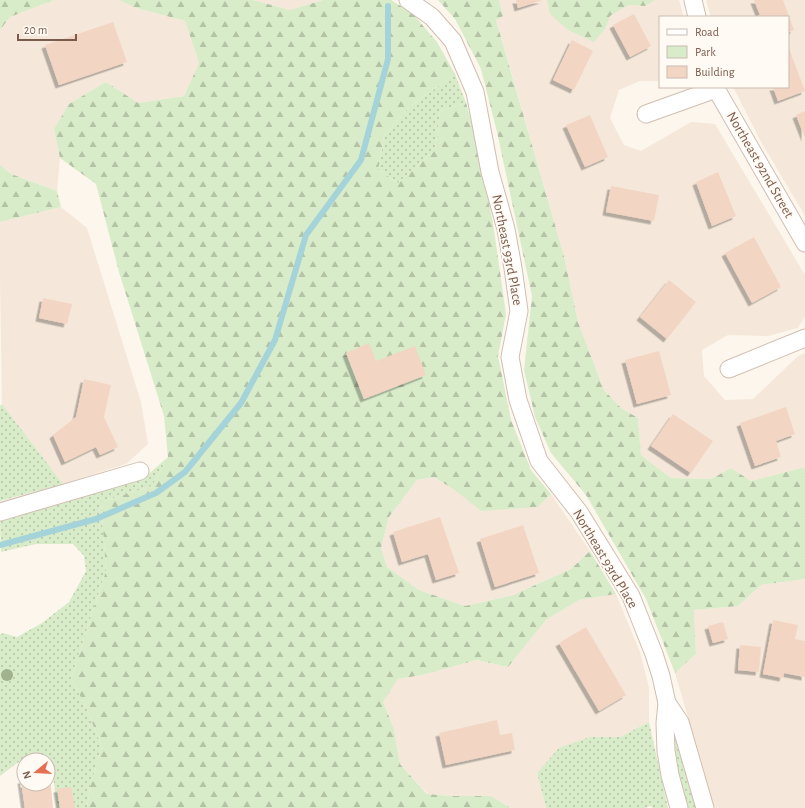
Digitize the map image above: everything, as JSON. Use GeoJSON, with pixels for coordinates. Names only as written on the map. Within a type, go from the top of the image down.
{"type":"FeatureCollection","features":[{"type":"Feature","properties":{"kind":"street","name":"Northeast 93rd Place"},"geometry":{"type":"LineString","coordinates":[[408,0],[432,17],[453,41],[475,92],[490,172],[506,229],[513,268],[519,311],[510,357],[518,400],[539,461],[579,512],[631,596],[654,654],[661,676],[666,703],[666,751],[670,775],[679,808]]}},
{"type":"Feature","properties":{"kind":"street"},"geometry":{"type":"LineString","coordinates":[[693,0],[697,16]]}},
{"type":"Feature","properties":{"kind":"street"},"geometry":{"type":"LineString","coordinates":[[646,114],[715,88]]}},
{"type":"Feature","properties":{"kind":"street","name":"Northeast 92nd Street"},"geometry":{"type":"LineString","coordinates":[[715,88],[805,243]]}},
{"type":"Feature","properties":{"kind":"street"},"geometry":{"type":"LineString","coordinates":[[730,369],[805,338]]}},
{"type":"Feature","properties":{"kind":"street"},"geometry":{"type":"LineString","coordinates":[[0,512],[140,471]]}},
{"type":"Feature","properties":{"kind":"street","name":"Northeast 93rd Place"},"geometry":{"type":"LineString","coordinates":[[666,703],[680,722],[705,808]]}},
{"type":"Feature","properties":{"kind":"shaded area"},"geometry":{"type":"Polygon","coordinates":[[[54,0],[119,0],[133,7],[185,21],[199,63],[184,96],[138,103],[106,82],[54,129],[60,158],[57,191],[11,174],[0,165],[0,30],[10,17],[54,0]]]}},
{"type":"Feature","properties":{"kind":"shaded area"},"geometry":{"type":"Polygon","coordinates":[[[253,0],[323,0],[290,10],[253,0]]]}},
{"type":"Feature","properties":{"kind":"shaded area"},"geometry":{"type":"Polygon","coordinates":[[[499,0],[679,0],[684,16],[659,16],[659,81],[640,81],[619,90],[610,118],[624,145],[641,151],[691,122],[715,124],[805,275],[805,317],[798,328],[768,336],[728,335],[702,350],[704,376],[725,400],[753,399],[798,356],[805,353],[805,467],[751,481],[731,468],[711,479],[671,478],[641,455],[638,418],[621,408],[604,390],[578,322],[564,256],[496,19],[503,16],[499,0]]]}},
{"type":"Feature","properties":{"kind":"shaded area"},"geometry":{"type":"Polygon","coordinates":[[[706,0],[805,0],[805,216],[760,140],[734,88],[789,88],[789,16],[711,16],[706,0]]]}},
{"type":"Feature","properties":{"kind":"shaded area"},"geometry":{"type":"Polygon","coordinates":[[[61,207],[87,228],[141,402],[148,444],[126,464],[63,484],[2,404],[0,278],[0,222],[61,207]]]}},
{"type":"Feature","properties":{"kind":"shaded area"},"geometry":{"type":"Polygon","coordinates":[[[434,477],[456,491],[538,507],[551,494],[590,551],[571,569],[513,595],[465,606],[419,590],[387,567],[381,548],[389,517],[417,480],[434,477]]]}},
{"type":"Feature","properties":{"kind":"shaded area"},"geometry":{"type":"Polygon","coordinates":[[[805,579],[805,808],[715,808],[675,673],[696,654],[694,610],[738,606],[761,585],[805,579]]]}},
{"type":"Feature","properties":{"kind":"shaded area"},"geometry":{"type":"Polygon","coordinates":[[[616,594],[640,652],[649,688],[649,722],[620,737],[590,737],[537,773],[546,808],[511,808],[491,796],[452,796],[428,794],[400,764],[394,729],[383,702],[398,679],[422,675],[477,660],[508,667],[546,620],[579,600],[616,594]]]}},
{"type":"Feature","properties":{"kind":"green space"},"geometry":{"type":"Polygon","coordinates":[[[0,0],[54,0],[10,17],[0,30],[0,0]]]}},
{"type":"Feature","properties":{"kind":"green space"},"geometry":{"type":"Polygon","coordinates":[[[119,0],[253,0],[290,10],[323,0],[391,0],[412,13],[437,42],[455,74],[408,108],[384,136],[378,170],[398,183],[435,150],[440,111],[466,103],[493,223],[506,314],[498,356],[511,420],[531,470],[551,494],[538,507],[481,511],[456,491],[434,477],[417,480],[389,517],[381,548],[387,567],[419,590],[465,606],[513,595],[571,569],[590,551],[616,594],[579,600],[546,620],[508,667],[477,660],[422,675],[398,679],[383,702],[394,729],[400,764],[427,794],[452,796],[491,796],[511,808],[87,808],[90,787],[102,747],[86,707],[71,678],[106,571],[101,502],[152,486],[168,457],[164,416],[119,272],[96,184],[60,158],[54,129],[69,104],[106,82],[138,103],[184,96],[199,63],[185,21],[133,7],[119,0]]]}},
{"type":"Feature","properties":{"kind":"green space"},"geometry":{"type":"Polygon","coordinates":[[[438,0],[499,0],[503,16],[496,20],[564,256],[578,322],[604,390],[621,408],[638,418],[641,455],[671,478],[711,479],[731,468],[751,481],[805,467],[805,579],[761,585],[738,606],[694,610],[696,654],[675,673],[646,599],[586,495],[551,453],[535,417],[524,370],[532,296],[497,132],[481,69],[455,19],[438,0]]]}},
{"type":"Feature","properties":{"kind":"green space"},"geometry":{"type":"Polygon","coordinates":[[[547,0],[655,0],[645,6],[628,5],[610,16],[605,29],[594,42],[568,30],[550,14],[547,0]]]}},
{"type":"Feature","properties":{"kind":"green space"},"geometry":{"type":"Polygon","coordinates":[[[455,74],[466,103],[440,111],[435,150],[398,183],[378,170],[384,136],[408,108],[455,74]]]}},
{"type":"Feature","properties":{"kind":"green space"},"geometry":{"type":"Polygon","coordinates":[[[0,165],[11,174],[57,191],[61,207],[0,222],[0,165]]]}},
{"type":"Feature","properties":{"kind":"green space"},"geometry":{"type":"Polygon","coordinates":[[[2,404],[63,484],[0,501],[0,406],[2,404]]]}},
{"type":"Feature","properties":{"kind":"green space"},"geometry":{"type":"Polygon","coordinates":[[[168,457],[152,486],[101,502],[106,571],[71,678],[86,707],[102,747],[90,787],[87,808],[57,808],[55,792],[56,752],[16,752],[16,764],[0,776],[0,635],[3,633],[17,637],[42,623],[69,602],[86,571],[84,556],[73,544],[36,544],[1,552],[0,517],[144,478],[168,457]]]}},
{"type":"Feature","properties":{"kind":"green space"},"geometry":{"type":"Polygon","coordinates":[[[649,722],[668,808],[653,808],[650,806],[646,808],[546,808],[537,773],[559,748],[590,737],[620,737],[649,722]]]}},
{"type":"Feature","properties":{"kind":"green space"},"geometry":{"type":"Polygon","coordinates":[[[676,728],[699,808],[685,808],[670,735],[676,728]]]}},
{"type":"Feature","properties":{"kind":"building"},"geometry":{"type":"Polygon","coordinates":[[[516,0],[543,0],[518,8],[516,0]]]}},
{"type":"Feature","properties":{"kind":"building"},"geometry":{"type":"Polygon","coordinates":[[[754,0],[783,0],[789,16],[758,16],[760,15],[754,0]]]}},
{"type":"Feature","properties":{"kind":"building"},"geometry":{"type":"Polygon","coordinates":[[[634,14],[651,46],[630,57],[613,25],[634,14]]]}},
{"type":"Feature","properties":{"kind":"building"},"geometry":{"type":"Polygon","coordinates":[[[789,16],[794,30],[789,32],[789,16]]]}},
{"type":"Feature","properties":{"kind":"building"},"geometry":{"type":"Polygon","coordinates":[[[113,22],[127,62],[59,85],[45,45],[113,22]]]}},
{"type":"Feature","properties":{"kind":"building"},"geometry":{"type":"Polygon","coordinates":[[[572,40],[593,51],[574,90],[553,80],[572,40]]]}},
{"type":"Feature","properties":{"kind":"building"},"geometry":{"type":"Polygon","coordinates":[[[789,49],[805,91],[778,101],[773,88],[789,88],[789,49]]]}},
{"type":"Feature","properties":{"kind":"building"},"geometry":{"type":"Polygon","coordinates":[[[805,111],[805,138],[796,115],[805,111]]]}},
{"type":"Feature","properties":{"kind":"building"},"geometry":{"type":"Polygon","coordinates":[[[590,115],[608,157],[585,167],[566,125],[590,115]]]}},
{"type":"Feature","properties":{"kind":"building"},"geometry":{"type":"Polygon","coordinates":[[[718,172],[736,216],[712,226],[696,182],[718,172]]]}},
{"type":"Feature","properties":{"kind":"building"},"geometry":{"type":"Polygon","coordinates":[[[611,186],[659,195],[654,221],[606,212],[611,186]]]}},
{"type":"Feature","properties":{"kind":"building"},"geometry":{"type":"Polygon","coordinates":[[[754,237],[781,287],[752,303],[725,253],[754,237]]]}},
{"type":"Feature","properties":{"kind":"building"},"geometry":{"type":"Polygon","coordinates":[[[669,280],[696,302],[667,339],[640,317],[669,280]]]}},
{"type":"Feature","properties":{"kind":"building"},"geometry":{"type":"Polygon","coordinates":[[[43,298],[72,304],[67,324],[39,318],[43,298]]]}},
{"type":"Feature","properties":{"kind":"building"},"geometry":{"type":"Polygon","coordinates":[[[369,343],[376,361],[415,346],[426,375],[364,399],[346,353],[369,343]]]}},
{"type":"Feature","properties":{"kind":"building"},"geometry":{"type":"Polygon","coordinates":[[[659,351],[671,395],[637,404],[625,360],[659,351]]]}},
{"type":"Feature","properties":{"kind":"building"},"geometry":{"type":"Polygon","coordinates":[[[84,379],[111,385],[104,417],[118,447],[100,455],[96,447],[65,462],[53,435],[76,417],[84,379]]]}},
{"type":"Feature","properties":{"kind":"building"},"geometry":{"type":"Polygon","coordinates":[[[786,407],[795,434],[776,441],[781,457],[755,466],[740,423],[786,407]]]}},
{"type":"Feature","properties":{"kind":"building"},"geometry":{"type":"Polygon","coordinates":[[[673,414],[713,441],[691,473],[651,446],[673,414]]]}},
{"type":"Feature","properties":{"kind":"building"},"geometry":{"type":"Polygon","coordinates":[[[440,517],[459,573],[436,580],[428,554],[402,562],[393,532],[440,517]]]}},
{"type":"Feature","properties":{"kind":"building"},"geometry":{"type":"Polygon","coordinates":[[[523,525],[539,573],[495,587],[480,539],[523,525]]]}},
{"type":"Feature","properties":{"kind":"building"},"geometry":{"type":"Polygon","coordinates":[[[773,620],[798,625],[795,639],[805,641],[805,677],[784,673],[783,678],[763,674],[773,620]]]}},
{"type":"Feature","properties":{"kind":"building"},"geometry":{"type":"Polygon","coordinates":[[[723,622],[728,639],[713,643],[708,626],[723,622]]]}},
{"type":"Feature","properties":{"kind":"building"},"geometry":{"type":"Polygon","coordinates":[[[586,627],[626,695],[599,711],[559,643],[586,627]]]}},
{"type":"Feature","properties":{"kind":"building"},"geometry":{"type":"Polygon","coordinates":[[[740,645],[761,647],[759,672],[738,670],[740,645]]]}},
{"type":"Feature","properties":{"kind":"building"},"geometry":{"type":"Polygon","coordinates":[[[497,720],[500,735],[512,733],[515,750],[446,765],[439,733],[497,720]]]}},
{"type":"Feature","properties":{"kind":"building"},"geometry":{"type":"Polygon","coordinates":[[[71,787],[75,808],[60,808],[57,789],[71,787]]]}},
{"type":"Feature","properties":{"kind":"building"},"geometry":{"type":"Polygon","coordinates":[[[23,792],[52,792],[53,808],[25,808],[23,792]]]}},
{"type":"Feature","properties":{"kind":"waterway"},"geometry":{"type":"LineString","coordinates":[[0,545],[96,519],[156,493],[185,472],[241,403],[275,340],[306,235],[361,160],[388,59],[388,6]]}}]}
